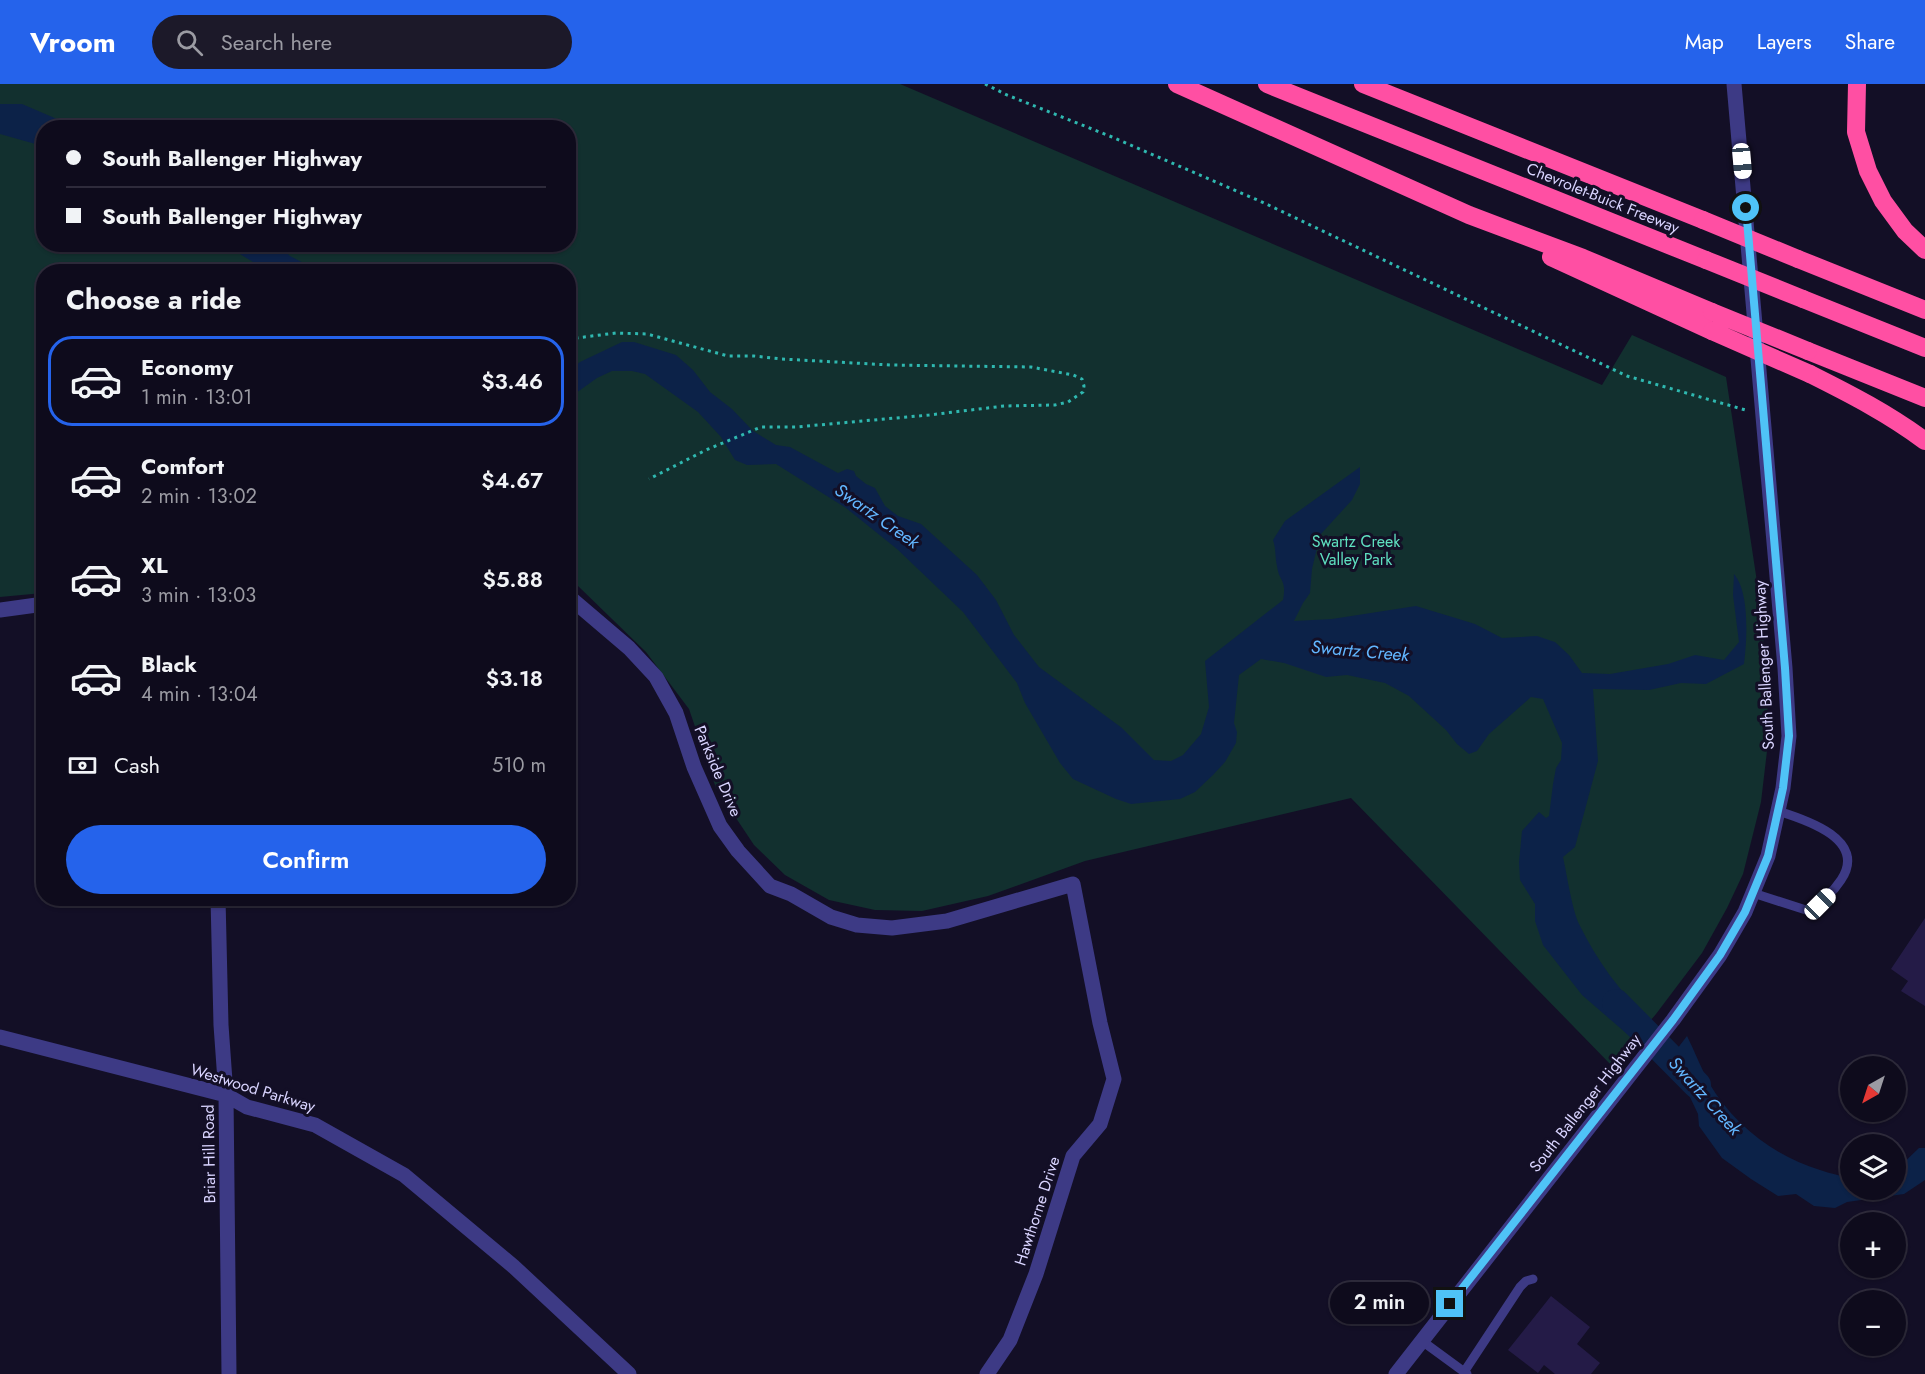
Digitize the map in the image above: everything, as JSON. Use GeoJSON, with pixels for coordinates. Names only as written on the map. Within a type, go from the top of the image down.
{"type":"FeatureCollection","features":[{"type":"Feature","properties":{"kind":"highway"},"geometry":{"type":"LineString","coordinates":[[1177,84],[1469,215],[1561,263],[1809,374],[1862,400],[1900,422],[1925,441]]}},
{"type":"Feature","properties":{"kind":"highway","name":"Chevrolet-Buick Freeway"},"geometry":{"type":"LineString","coordinates":[[1267,84],[1925,348]]}},
{"type":"Feature","properties":{"kind":"highway","name":"Chevrolet-Buick Freeway"},"geometry":{"type":"LineString","coordinates":[[1363,84],[1925,310]]}},
{"type":"Feature","properties":{"kind":"highway"},"geometry":{"type":"LineString","coordinates":[[1857,84],[1857,132],[1868,171],[1888,208],[1905,231],[1925,250]]}},
{"type":"Feature","properties":{"kind":"highway"},"geometry":{"type":"LineString","coordinates":[[1469,215],[1583,258],[1925,398]]}},
{"type":"Feature","properties":{"kind":"street","name":"South Ballenger Highway"},"geometry":{"type":"LineString","coordinates":[[1396,1374],[1673,1020],[1720,955],[1745,912],[1768,856],[1783,788],[1789,736],[1764,416],[1734,84]]}},
{"type":"Feature","properties":{"kind":"street","name":"Parkside Drive"},"geometry":{"type":"LineString","coordinates":[[576,603],[629,648],[656,677],[676,713],[694,767],[720,826],[738,851],[770,885],[831,917],[857,925],[892,928],[947,921],[1073,884]]}},
{"type":"Feature","properties":{"kind":"street"},"geometry":{"type":"LineString","coordinates":[[0,609],[36,605]]}},
{"type":"Feature","properties":{"kind":"street","name":"Hawthorne Drive"},"geometry":{"type":"LineString","coordinates":[[987,1374],[1010,1340],[1036,1274],[1074,1156],[1100,1124],[1114,1079],[1100,1023],[1073,884]]}},
{"type":"Feature","properties":{"kind":"street","name":"Briar Hill Road"},"geometry":{"type":"LineString","coordinates":[[218,906],[221,1025],[226,1095],[229,1374]]}},
{"type":"Feature","properties":{"kind":"street","name":"Westwood Parkway"},"geometry":{"type":"LineString","coordinates":[[0,1037],[226,1095],[247,1107],[315,1125],[404,1175],[513,1266],[629,1374]]}},
{"type":"Feature","properties":{"kind":"lane"},"geometry":{"type":"LineString","coordinates":[[1753,893],[1806,910],[1820,904],[1836,888],[1848,870],[1849,860],[1837,838],[1810,822],[1778,811]]}},
{"type":"Feature","properties":{"kind":"lane"},"geometry":{"type":"LineString","coordinates":[[1422,1341],[1466,1373],[1520,1287],[1526,1281],[1533,1279]]}},
{"type":"Feature","properties":{"kind":"path"},"geometry":{"type":"LineString","coordinates":[[985,84],[1262,202],[1627,376],[1764,416]]}},
{"type":"Feature","properties":{"kind":"path"},"geometry":{"type":"LineString","coordinates":[[576,338],[616,333],[647,334],[728,356],[890,365],[1031,367],[1073,375],[1082,379],[1084,386],[1080,395],[1068,402],[1055,405],[1005,406],[796,427],[761,427],[706,450],[649,479]]}},
{"type":"Feature","properties":{"kind":"green space","name":"Swartz Creek Valley Park"},"geometry":{"type":"Polygon","coordinates":[[[0,84],[900,84],[1602,385],[1632,335],[1726,377],[1762,615],[1769,734],[1761,802],[1743,874],[1727,908],[1702,953],[1656,1014],[1612,1066],[1351,798],[1085,861],[988,896],[922,911],[875,910],[829,900],[785,875],[754,845],[716,788],[689,709],[646,652],[576,584],[576,264],[36,264],[36,594],[0,597],[0,84]]]}},
{"type":"Feature","properties":{"kind":"water"},"geometry":{"type":"Polygon","coordinates":[[[0,104],[22,104],[57,119],[67,120],[36,120],[36,144],[0,134],[0,104]]]}},
{"type":"Feature","properties":{"kind":"water"},"geometry":{"type":"Polygon","coordinates":[[[237,252],[286,252],[305,264],[256,264],[237,252]]]}},
{"type":"Feature","properties":{"kind":"water"},"geometry":{"type":"Polygon","coordinates":[[[622,342],[634,342],[676,355],[693,370],[710,392],[732,409],[753,431],[776,445],[790,447],[838,473],[847,469],[854,471],[856,476],[875,488],[885,506],[898,516],[921,524],[977,575],[996,600],[1014,635],[1039,667],[1122,728],[1154,760],[1171,761],[1183,755],[1201,734],[1209,707],[1205,661],[1283,600],[1284,588],[1278,571],[1273,540],[1285,521],[1360,467],[1360,484],[1352,500],[1320,535],[1312,569],[1310,593],[1294,621],[1332,619],[1416,606],[1475,624],[1502,638],[1537,636],[1555,642],[1569,655],[1582,673],[1610,674],[1668,664],[1695,655],[1724,660],[1739,642],[1733,595],[1734,574],[1739,582],[1745,604],[1744,664],[1706,684],[1681,683],[1649,690],[1593,689],[1598,761],[1575,847],[1563,857],[1574,910],[1586,938],[1620,988],[1651,1020],[1634,1040],[1582,995],[1543,945],[1535,921],[1535,904],[1520,880],[1522,831],[1539,812],[1546,818],[1549,816],[1556,768],[1561,760],[1562,743],[1543,699],[1531,697],[1489,734],[1477,751],[1469,754],[1409,696],[1385,683],[1347,675],[1326,677],[1284,663],[1261,659],[1239,675],[1234,723],[1237,732],[1236,743],[1225,762],[1213,775],[1195,792],[1180,799],[1131,804],[1116,799],[1073,779],[1060,763],[1025,703],[1017,683],[963,612],[897,549],[846,508],[776,464],[747,465],[735,460],[721,437],[698,412],[645,374],[632,371],[612,371],[597,378],[576,393],[576,365],[622,342]]]}},
{"type":"Feature","properties":{"kind":"water"},"geometry":{"type":"Polygon","coordinates":[[[1687,1036],[1709,1083],[1730,1112],[1743,1125],[1756,1137],[1787,1156],[1803,1164],[1840,1176],[1840,1200],[1861,1200],[1847,1202],[1835,1208],[1814,1206],[1796,1194],[1778,1196],[1751,1179],[1722,1158],[1699,1126],[1698,1114],[1689,1095],[1664,1066],[1687,1036]]]}},
{"type":"Feature","properties":{"kind":"water"},"geometry":{"type":"Polygon","coordinates":[[[1919,1148],[1925,1148],[1925,1180],[1906,1193],[1906,1160],[1919,1148]]]}},
{"type":"Feature","properties":{"kind":"building"},"geometry":{"type":"Polygon","coordinates":[[[1925,918],[1925,1006],[1901,991],[1908,981],[1891,969],[1925,918]]]}},
{"type":"Feature","properties":{"kind":"building"},"geometry":{"type":"Polygon","coordinates":[[[1551,1296],[1590,1327],[1577,1344],[1600,1363],[1591,1374],[1555,1374],[1544,1365],[1538,1373],[1508,1350],[1551,1296]]]}},
{"type":"Feature","properties":{"kind":"waterway","name":"Swartz Creek"},"geometry":{"type":"LineString","coordinates":[[1616,1003],[1697,1085]]}},
{"type":"Feature","properties":{"kind":"route"},"geometry":{"type":"LineString","coordinates":[[1450,1304],[1673,1020],[1720,955],[1745,912],[1768,856],[1783,788],[1789,736],[1746,208]]}}]}
